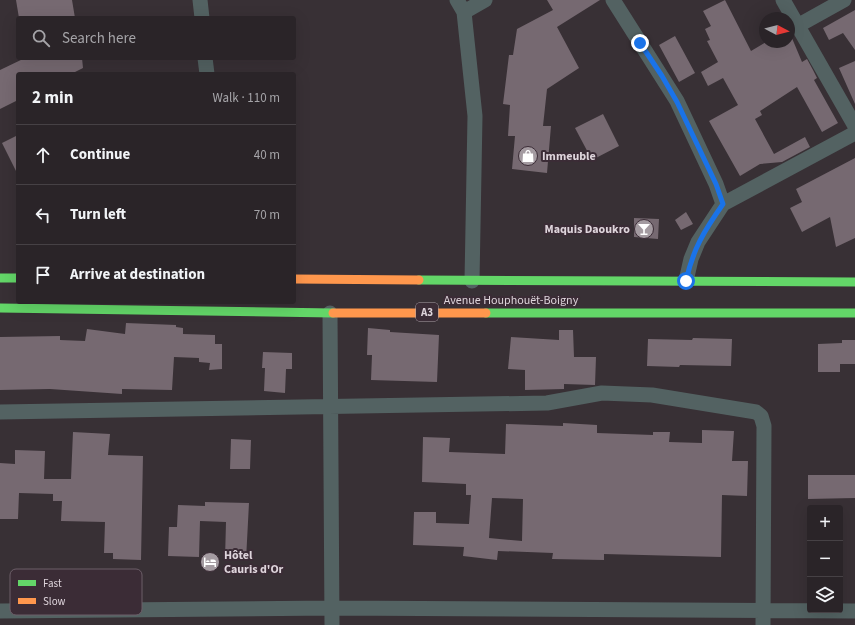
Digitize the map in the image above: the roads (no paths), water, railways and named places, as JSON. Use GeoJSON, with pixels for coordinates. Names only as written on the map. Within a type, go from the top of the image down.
{"type":"FeatureCollection","features":[{"type":"Feature","properties":{"kind":"highway"},"geometry":{"type":"LineString","coordinates":[[0,278],[16,278]]}},
{"type":"Feature","properties":{"kind":"highway","name":"Avenue Houphouët-Boigny"},"geometry":{"type":"LineString","coordinates":[[296,279],[855,282]]}},
{"type":"Feature","properties":{"kind":"highway","name":"Avenue Houphouët-Boigny"},"geometry":{"type":"LineString","coordinates":[[0,308],[330,313],[855,313]]}},
{"type":"Feature","properties":{"kind":"street"},"geometry":{"type":"LineString","coordinates":[[200,0],[202,16]]}},
{"type":"Feature","properties":{"kind":"street"},"geometry":{"type":"LineString","coordinates":[[472,281],[475,116],[460,6],[485,0]]}},
{"type":"Feature","properties":{"kind":"street"},"geometry":{"type":"LineString","coordinates":[[613,0],[677,102],[716,184],[723,204]]}},
{"type":"Feature","properties":{"kind":"street"},"geometry":{"type":"LineString","coordinates":[[783,0],[799,25],[855,126]]}},
{"type":"Feature","properties":{"kind":"street"},"geometry":{"type":"LineString","coordinates":[[799,25],[844,0]]}},
{"type":"Feature","properties":{"kind":"street"},"geometry":{"type":"LineString","coordinates":[[205,60],[206,72]]}},
{"type":"Feature","properties":{"kind":"street"},"geometry":{"type":"LineString","coordinates":[[686,281],[691,259],[698,242],[723,204],[855,133]]}},
{"type":"Feature","properties":{"kind":"street"},"geometry":{"type":"LineString","coordinates":[[330,313],[332,625]]}},
{"type":"Feature","properties":{"kind":"street"},"geometry":{"type":"LineString","coordinates":[[0,412],[547,403],[602,392],[652,395],[756,412],[761,416],[764,426],[762,618]]}},
{"type":"Feature","properties":{"kind":"street"},"geometry":{"type":"LineString","coordinates":[[142,610],[332,608],[762,618],[855,611]]}},
{"type":"Feature","properties":{"kind":"street"},"geometry":{"type":"LineString","coordinates":[[0,611],[10,611]]}},
{"type":"Feature","properties":{"kind":"place","name":"Immeuble"},"geometry":{"type":"Point","coordinates":[528,156]}},
{"type":"Feature","properties":{"kind":"place","name":"Maquis Daoukro"},"geometry":{"type":"Point","coordinates":[644,229]}},
{"type":"Feature","properties":{"kind":"place","name":"Hôtel Cauris d'Or"},"geometry":{"type":"Point","coordinates":[210,562]}}]}
